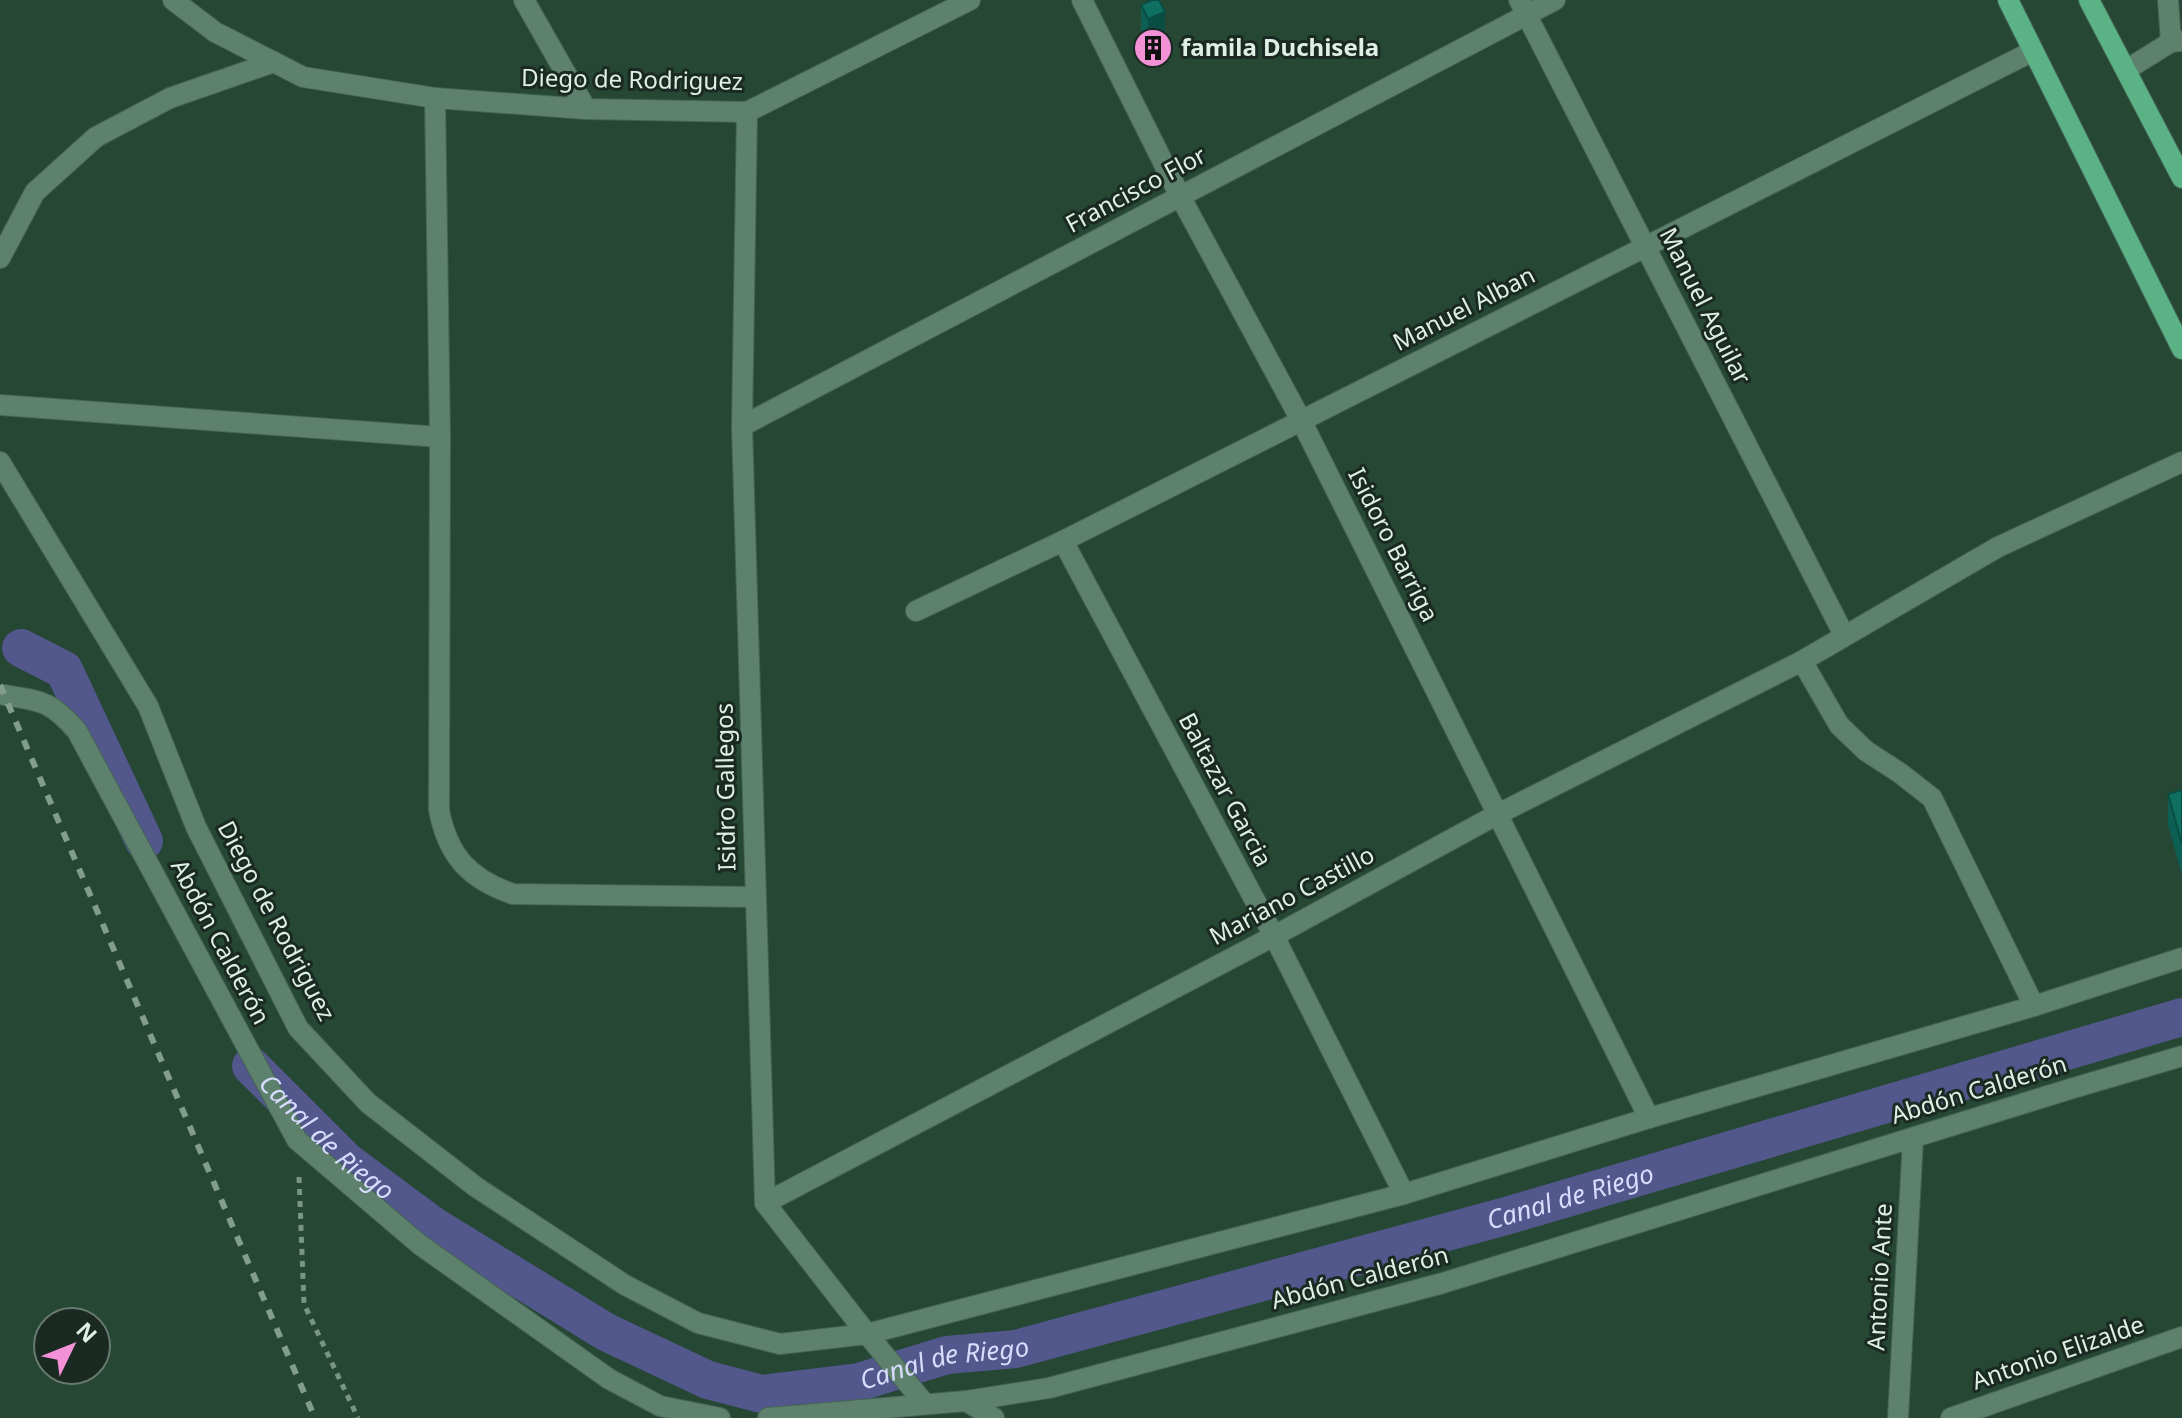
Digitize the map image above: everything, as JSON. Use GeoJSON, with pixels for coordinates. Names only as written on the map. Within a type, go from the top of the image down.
{"type":"FeatureCollection","features":[{"type":"Feature","properties":{"kind":"main road"},"geometry":{"type":"LineString","coordinates":[[2008,0],[2182,349]]}},
{"type":"Feature","properties":{"kind":"main road"},"geometry":{"type":"LineString","coordinates":[[2089,0],[2182,178]]}},
{"type":"Feature","properties":{"kind":"street","name":"Diego de Rodriguez"},"geometry":{"type":"LineString","coordinates":[[173,0],[215,32],[303,77],[435,98],[586,109],[747,112],[970,0]]}},
{"type":"Feature","properties":{"kind":"street"},"geometry":{"type":"LineString","coordinates":[[524,0],[586,109]]}},
{"type":"Feature","properties":{"kind":"street","name":"Isidoro Barriga"},"geometry":{"type":"LineString","coordinates":[[1082,0],[1180,196],[1301,420],[1649,1118]]}},
{"type":"Feature","properties":{"kind":"street","name":"Francisco Flor"},"geometry":{"type":"LineString","coordinates":[[742,426],[1180,196],[1523,7],[1555,0]]}},
{"type":"Feature","properties":{"kind":"street"},"geometry":{"type":"LineString","coordinates":[[2126,70],[2177,41],[2168,0]]}},
{"type":"Feature","properties":{"kind":"street","name":"Manuel Aguilar"},"geometry":{"type":"LineString","coordinates":[[1523,7],[1844,635]]}},
{"type":"Feature","properties":{"kind":"street","name":"Manuel Alban"},"geometry":{"type":"LineString","coordinates":[[916,611],[1063,541],[2033,51]]}},
{"type":"Feature","properties":{"kind":"street"},"geometry":{"type":"LineString","coordinates":[[0,258],[35,192],[96,137],[170,98],[274,62]]}},
{"type":"Feature","properties":{"kind":"street"},"geometry":{"type":"LineString","coordinates":[[435,98],[440,437],[439,810],[443,829],[461,863],[476,877],[513,894],[754,897]]}},
{"type":"Feature","properties":{"kind":"street","name":"Isidro Gallegos"},"geometry":{"type":"LineString","coordinates":[[747,112],[742,426],[765,1203]]}},
{"type":"Feature","properties":{"kind":"street"},"geometry":{"type":"LineString","coordinates":[[0,405],[440,437]]}},
{"type":"Feature","properties":{"kind":"street","name":"Diego de Rodriguez"},"geometry":{"type":"LineString","coordinates":[[0,462],[148,706],[196,827],[298,1028],[368,1103],[476,1187],[625,1285],[698,1323],[780,1344],[872,1340],[1404,1194],[1649,1118],[2034,1006],[2182,958]]}},
{"type":"Feature","properties":{"kind":"street","name":"Mariano Castillo"},"geometry":{"type":"LineString","coordinates":[[765,1203],[1274,936],[1498,814],[1802,661],[1998,547],[2182,462]]}},
{"type":"Feature","properties":{"kind":"street","name":"Baltazar Garcia"},"geometry":{"type":"LineString","coordinates":[[1063,541],[1274,936],[1404,1194]]}},
{"type":"Feature","properties":{"kind":"street"},"geometry":{"type":"LineString","coordinates":[[1802,661],[1839,725],[1866,751],[1932,798],[2034,1006]]}},
{"type":"Feature","properties":{"kind":"street","name":"Abdón Calderón"},"geometry":{"type":"LineString","coordinates":[[2,695],[40,701],[59,710],[77,731],[297,1140],[419,1244],[609,1379],[660,1406],[720,1418]]}},
{"type":"Feature","properties":{"kind":"street","name":"Abdón Calderón"},"geometry":{"type":"LineString","coordinates":[[768,1418],[922,1400],[966,1401],[1049,1388],[1443,1283],[2182,1056]]}},
{"type":"Feature","properties":{"kind":"street","name":"Antonio Ante"},"geometry":{"type":"LineString","coordinates":[[1898,1418],[1913,1139]]}},
{"type":"Feature","properties":{"kind":"street"},"geometry":{"type":"LineString","coordinates":[[765,1203],[922,1400]]}},
{"type":"Feature","properties":{"kind":"street","name":"Antonio Elizalde"},"geometry":{"type":"LineString","coordinates":[[1951,1418],[2182,1337]]}},
{"type":"Feature","properties":{"kind":"street"},"geometry":{"type":"LineString","coordinates":[[966,1401],[994,1418]]}},
{"type":"Feature","properties":{"kind":"path"},"geometry":{"type":"LineString","coordinates":[[297,1140],[304,1304],[358,1418]]}},
{"type":"Feature","properties":{"kind":"building"},"geometry":{"type":"Polygon","coordinates":[[[1159,0],[1165,12],[1148,19],[1141,5],[1159,0]]]}},
{"type":"Feature","properties":{"kind":"building"},"geometry":{"type":"Polygon","coordinates":[[[2182,790],[2182,844],[2168,794],[2182,790]]]}},
{"type":"Feature","properties":{"kind":"waterway","name":"Canal de Riego"},"geometry":{"type":"LineString","coordinates":[[21,648],[64,670],[144,841]]}},
{"type":"Feature","properties":{"kind":"waterway","name":"Canal de Riego"},"geometry":{"type":"LineString","coordinates":[[251,1066],[346,1161],[432,1225],[606,1332],[708,1380],[762,1394],[859,1382],[947,1355],[1016,1349],[1506,1216],[2182,1017]]}},
{"type":"Feature","properties":{"kind":"railway"},"geometry":{"type":"LineString","coordinates":[[0,685],[315,1418]]}},
{"type":"Feature","properties":{"kind":"place","name":"famila Duchisela"},"geometry":{"type":"Point","coordinates":[1153,48]}}]}
